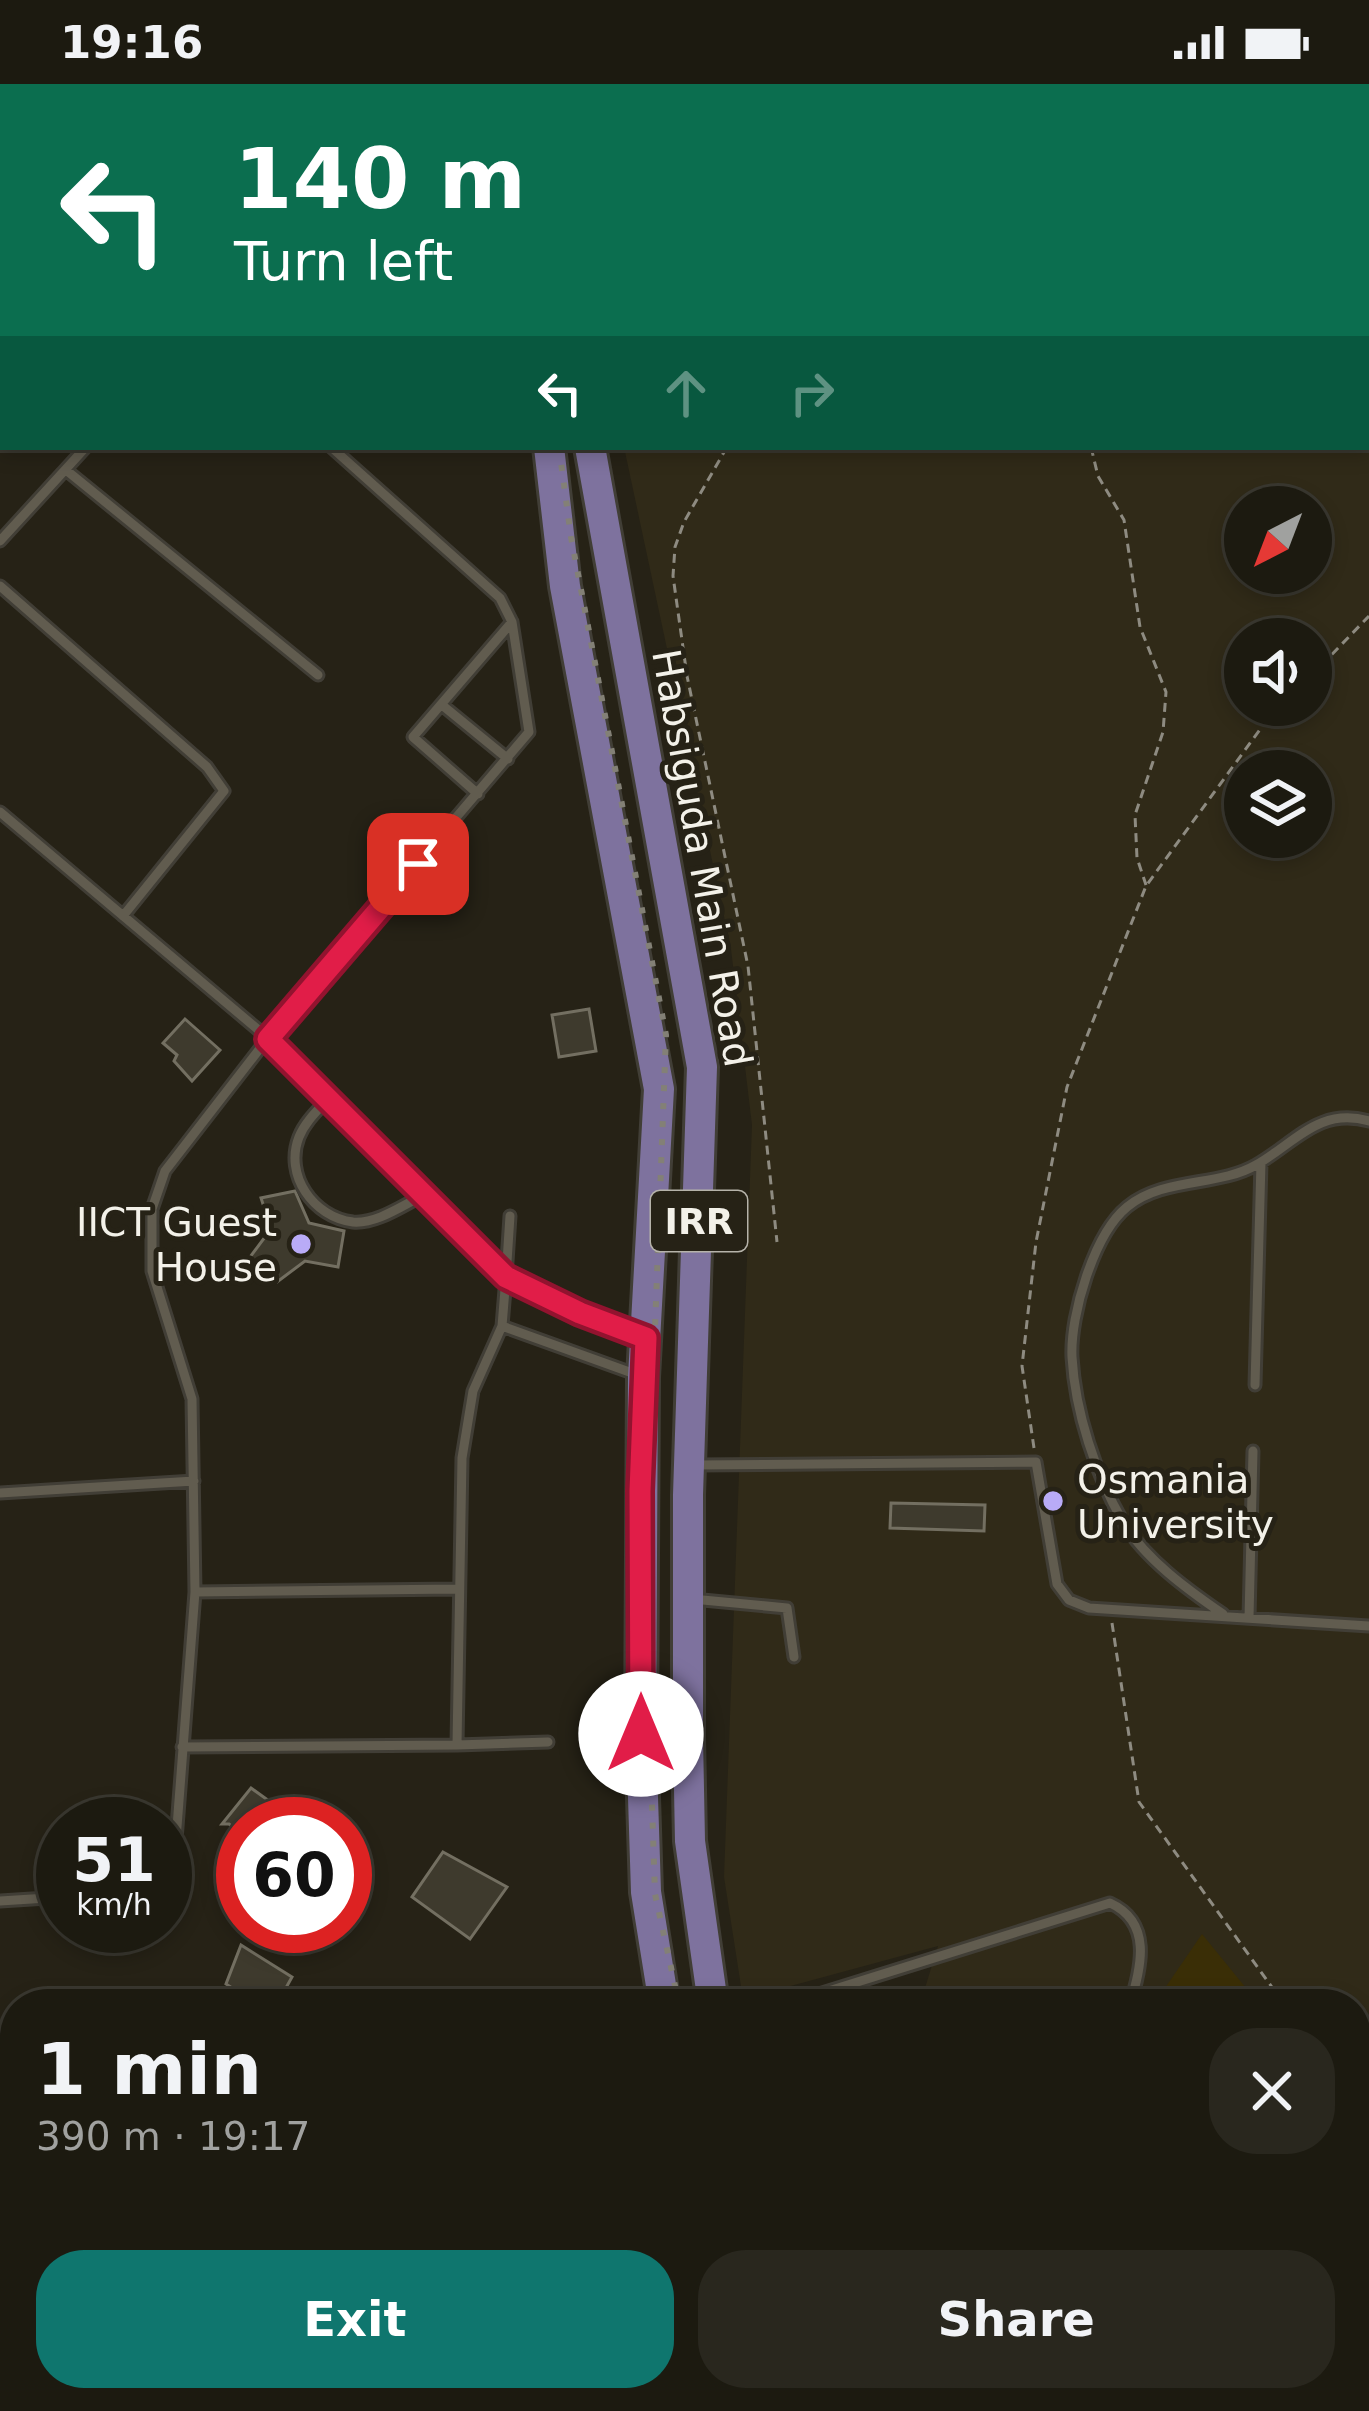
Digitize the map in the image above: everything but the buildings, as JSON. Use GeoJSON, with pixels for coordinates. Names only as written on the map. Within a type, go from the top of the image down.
{"type":"FeatureCollection","features":[{"type":"Feature","properties":{"kind":"main road","name":"IRR"},"geometry":{"type":"LineString","coordinates":[[549,450],[565,586],[659,1089],[643,1377],[641,1734],[646,1892],[662,1989]]}},
{"type":"Feature","properties":{"kind":"main road","name":"Habsiguda Main Road"},"geometry":{"type":"LineString","coordinates":[[591,450],[702,1067],[690,1465],[688,1737],[690,1841],[710,1989]]}},
{"type":"Feature","properties":{"kind":"main road"},"geometry":{"type":"LineString","coordinates":[[650,1039],[696,1034]]}},
{"type":"Feature","properties":{"kind":"main road"},"geometry":{"type":"LineString","coordinates":[[641,1734],[688,1737]]}},
{"type":"Feature","properties":{"kind":"lane"},"geometry":{"type":"LineString","coordinates":[[0,541],[83,450]]}},
{"type":"Feature","properties":{"kind":"lane"},"geometry":{"type":"LineString","coordinates":[[179,1797],[195,1592],[192,1399],[152,1271],[152,1209],[165,1171],[268,1039],[529,732],[512,622],[500,598],[334,450]]}},
{"type":"Feature","properties":{"kind":"lane"},"geometry":{"type":"LineString","coordinates":[[66,470],[318,675]]}},
{"type":"Feature","properties":{"kind":"lane"},"geometry":{"type":"LineString","coordinates":[[0,586],[207,767],[224,791],[123,916]]}},
{"type":"Feature","properties":{"kind":"lane"},"geometry":{"type":"LineString","coordinates":[[478,794],[413,737],[512,622]]}},
{"type":"Feature","properties":{"kind":"lane"},"geometry":{"type":"LineString","coordinates":[[442,705],[508,759]]}},
{"type":"Feature","properties":{"kind":"lane"},"geometry":{"type":"LineString","coordinates":[[0,812],[268,1039],[506,1277],[646,1338]]}},
{"type":"Feature","properties":{"kind":"lane"},"geometry":{"type":"LineString","coordinates":[[328,1099],[304,1126],[295,1151],[300,1185],[312,1200],[353,1222],[374,1220],[424,1195]]}},
{"type":"Feature","properties":{"kind":"lane"},"geometry":{"type":"LineString","coordinates":[[1227,1617],[1167,1570],[1124,1524],[1086,1431],[1072,1355],[1090,1266],[1106,1232],[1128,1206],[1152,1193],[1228,1176],[1261,1161],[1329,1117],[1369,1121]]}},
{"type":"Feature","properties":{"kind":"lane"},"geometry":{"type":"LineString","coordinates":[[1255,1384],[1261,1161]]}},
{"type":"Feature","properties":{"kind":"lane"},"geometry":{"type":"LineString","coordinates":[[457,1745],[462,1458],[473,1391],[502,1326],[510,1216]]}},
{"type":"Feature","properties":{"kind":"lane"},"geometry":{"type":"LineString","coordinates":[[502,1326],[643,1377]]}},
{"type":"Feature","properties":{"kind":"lane"},"geometry":{"type":"LineString","coordinates":[[1249,1618],[1253,1451]]}},
{"type":"Feature","properties":{"kind":"lane"},"geometry":{"type":"LineString","coordinates":[[690,1465],[1036,1462],[1057,1584],[1069,1600],[1110,1610],[1369,1626]]}},
{"type":"Feature","properties":{"kind":"lane"},"geometry":{"type":"LineString","coordinates":[[0,1493],[194,1481]]}},
{"type":"Feature","properties":{"kind":"lane"},"geometry":{"type":"LineString","coordinates":[[195,1592],[457,1589]]}},
{"type":"Feature","properties":{"kind":"lane"},"geometry":{"type":"LineString","coordinates":[[688,1599],[787,1608],[794,1657]]}},
{"type":"Feature","properties":{"kind":"lane"},"geometry":{"type":"LineString","coordinates":[[182,1747],[548,1742]]}},
{"type":"Feature","properties":{"kind":"lane"},"geometry":{"type":"LineString","coordinates":[[0,1901],[36,1899]]}},
{"type":"Feature","properties":{"kind":"lane"},"geometry":{"type":"LineString","coordinates":[[835,1989],[1110,1903],[1128,1911],[1139,1930],[1135,1989]]}},
{"type":"Feature","properties":{"kind":"path"},"geometry":{"type":"LineString","coordinates":[[727,450],[684,521],[672,560],[673,576],[687,676],[748,966],[777,1241]]}},
{"type":"Feature","properties":{"kind":"path"},"geometry":{"type":"LineString","coordinates":[[1092,450],[1099,476],[1124,520],[1141,627],[1166,692],[1163,732],[1136,815],[1137,858],[1146,886]]}},
{"type":"Feature","properties":{"kind":"path"},"geometry":{"type":"LineString","coordinates":[[1332,654],[1369,616]]}},
{"type":"Feature","properties":{"kind":"path"},"geometry":{"type":"LineString","coordinates":[[1036,1462],[1022,1366],[1044,1202],[1067,1087],[1146,886],[1263,726]]}},
{"type":"Feature","properties":{"kind":"path"},"geometry":{"type":"LineString","coordinates":[[1110,1610],[1139,1802],[1273,1989]]}},
{"type":"Feature","properties":{"kind":"shaded area","name":"Osmania University"},"geometry":{"type":"Polygon","coordinates":[[[625,450],[1369,450],[1369,1989],[925,1989],[938,1946],[780,1989],[741,1989],[724,1877],[752,1125],[731,949],[625,450]]]}},
{"type":"Feature","properties":{"kind":"shaded area"},"geometry":{"type":"Polygon","coordinates":[[[1202,1934],[1247,1989],[1164,1989],[1202,1934]]]}},
{"type":"Feature","properties":{"kind":"railway"},"geometry":{"type":"LineString","coordinates":[[559,450],[571,537],[666,1035],[645,1595],[655,1894],[676,1989]]}},
{"type":"Feature","properties":{"kind":"place","name":"IICT Guest House"},"geometry":{"type":"Point","coordinates":[301,1244]}},
{"type":"Feature","properties":{"kind":"place","name":"Osmania University"},"geometry":{"type":"Point","coordinates":[1053,1501]}},
{"type":"Feature","properties":{"kind":"route"},"geometry":{"type":"LineString","coordinates":[[418,864],[268,1039],[506,1277],[646,1338],[640,1491],[641,1734]]}}]}
